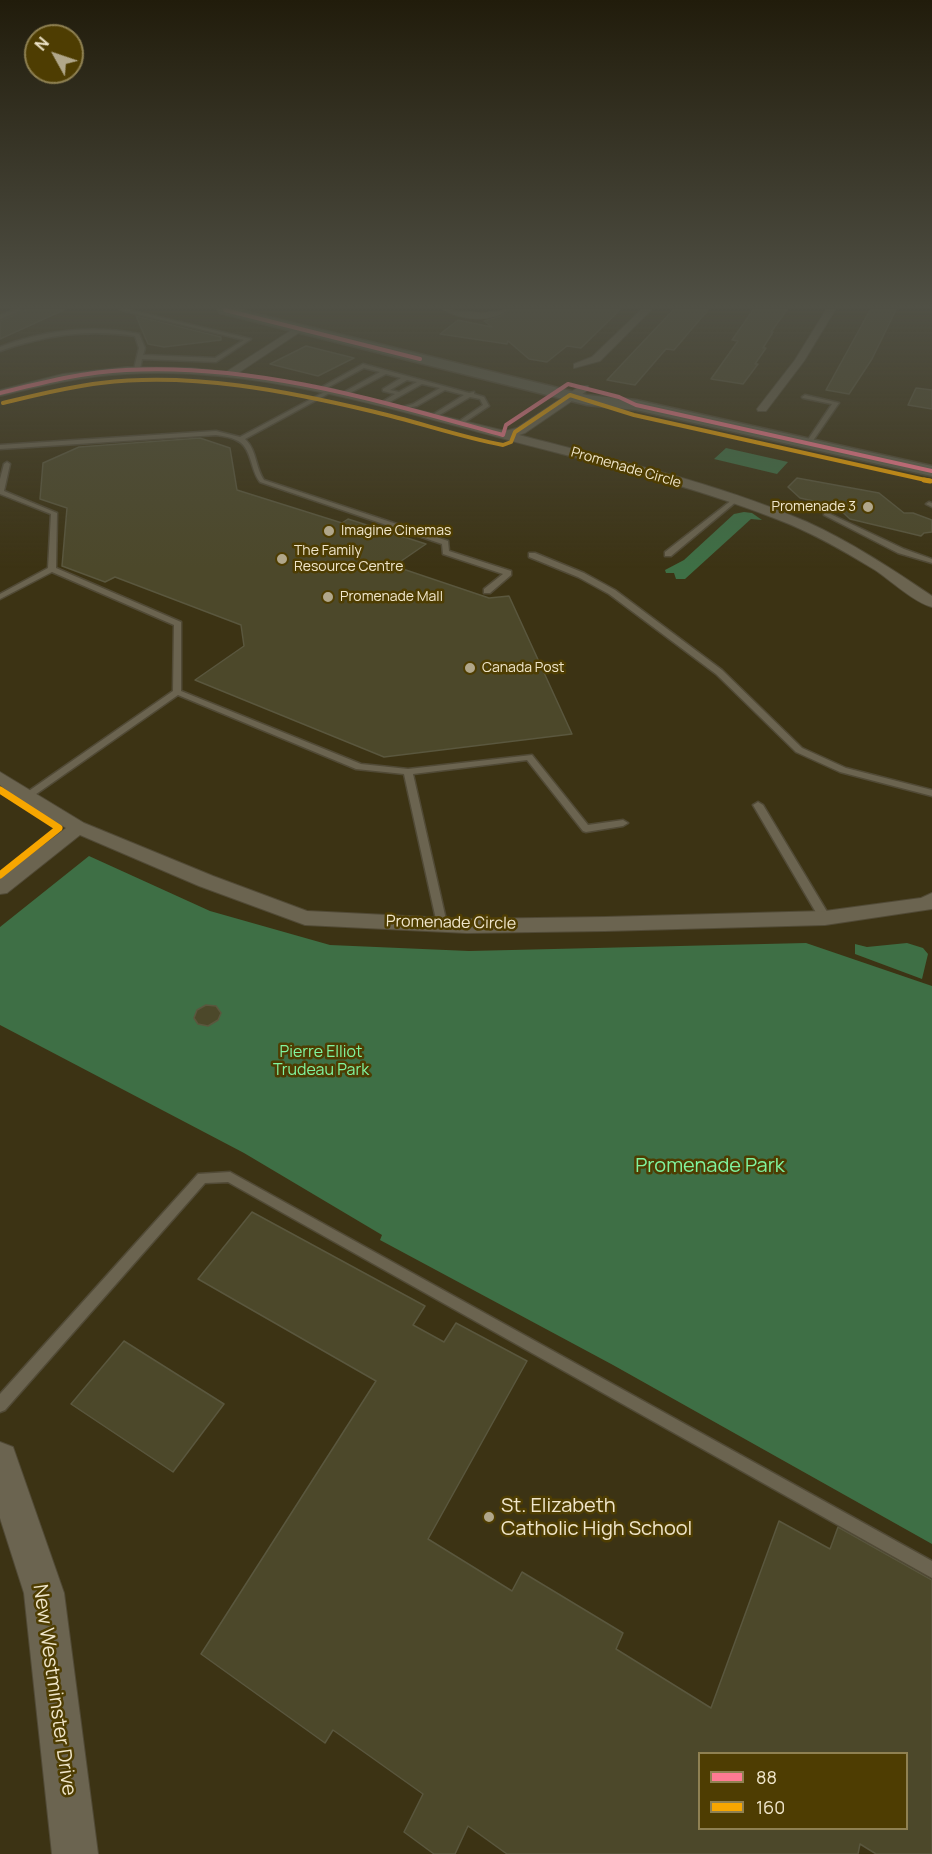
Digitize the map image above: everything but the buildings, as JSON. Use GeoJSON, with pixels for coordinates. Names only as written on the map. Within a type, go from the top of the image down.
{"type":"FeatureCollection","features":[{"type":"Feature","properties":{"kind":"main road"},"geometry":{"type":"LineString","coordinates":[[587,397],[608,405],[636,405],[932,471]]}},
{"type":"Feature","properties":{"kind":"street","name":"Promenade Circle"},"geometry":{"type":"LineString","coordinates":[[359,397],[549,447],[734,501],[784,518],[855,552],[932,603]]}},
{"type":"Feature","properties":{"kind":"street"},"geometry":{"type":"LineString","coordinates":[[503,435],[507,425],[558,397]]}},
{"type":"Feature","properties":{"kind":"street"},"geometry":{"type":"LineString","coordinates":[[503,435],[521,430],[535,421],[563,397]]}},
{"type":"Feature","properties":{"kind":"street"},"geometry":{"type":"LineString","coordinates":[[762,409],[772,397]]}},
{"type":"Feature","properties":{"kind":"street"},"geometry":{"type":"LineString","coordinates":[[535,421],[538,433],[549,447]]}},
{"type":"Feature","properties":{"kind":"street","name":"Promenade Circle"},"geometry":{"type":"LineString","coordinates":[[0,777],[26,797],[78,828],[206,881],[305,918],[466,926],[825,918],[925,904],[932,900]]}},
{"type":"Feature","properties":{"kind":"street"},"geometry":{"type":"LineString","coordinates":[[0,888],[78,828]]}},
{"type":"Feature","properties":{"kind":"street","name":"New Westminster Drive"},"geometry":{"type":"LineString","coordinates":[[0,1460],[44,1593],[75,1854]]}},
{"type":"Feature","properties":{"kind":"lane"},"geometry":{"type":"LineString","coordinates":[[241,439],[315,397]]}},
{"type":"Feature","properties":{"kind":"lane"},"geometry":{"type":"LineString","coordinates":[[384,403],[396,397]]}},
{"type":"Feature","properties":{"kind":"lane"},"geometry":{"type":"LineString","coordinates":[[404,408],[430,397]]}},
{"type":"Feature","properties":{"kind":"lane"},"geometry":{"type":"LineString","coordinates":[[434,416],[466,397]]}},
{"type":"Feature","properties":{"kind":"lane"},"geometry":{"type":"LineString","coordinates":[[460,423],[486,406],[479,397]]}},
{"type":"Feature","properties":{"kind":"lane"},"geometry":{"type":"LineString","coordinates":[[805,398],[836,403],[808,444]]}},
{"type":"Feature","properties":{"kind":"lane"},"geometry":{"type":"LineString","coordinates":[[0,447],[216,433],[241,439],[251,451],[255,474],[261,481],[445,543],[446,552],[508,573],[487,591]]}},
{"type":"Feature","properties":{"kind":"lane"},"geometry":{"type":"LineString","coordinates":[[7,464],[0,492],[54,513],[52,569]]}},
{"type":"Feature","properties":{"kind":"lane"},"geometry":{"type":"LineString","coordinates":[[668,554],[734,501]]}},
{"type":"Feature","properties":{"kind":"lane"},"geometry":{"type":"LineString","coordinates":[[826,514],[901,551],[932,561]]}},
{"type":"Feature","properties":{"kind":"lane"},"geometry":{"type":"LineString","coordinates":[[531,555],[581,575],[612,592],[719,672],[799,750],[843,770],[932,793]]}},
{"type":"Feature","properties":{"kind":"lane"},"geometry":{"type":"LineString","coordinates":[[0,597],[52,569]]}},
{"type":"Feature","properties":{"kind":"lane"},"geometry":{"type":"LineString","coordinates":[[52,569],[178,624],[177,693]]}},
{"type":"Feature","properties":{"kind":"lane"},"geometry":{"type":"LineString","coordinates":[[177,693],[359,767],[408,772],[529,757],[586,829],[623,823]]}},
{"type":"Feature","properties":{"kind":"lane"},"geometry":{"type":"LineString","coordinates":[[26,797],[177,693]]}},
{"type":"Feature","properties":{"kind":"lane"},"geometry":{"type":"LineString","coordinates":[[408,772],[442,924]]}},
{"type":"Feature","properties":{"kind":"lane"},"geometry":{"type":"LineString","coordinates":[[758,805],[825,918]]}},
{"type":"Feature","properties":{"kind":"lane"},"geometry":{"type":"LineString","coordinates":[[0,1405],[202,1178],[230,1176],[932,1570]]}},
{"type":"Feature","properties":{"kind":"green space"},"geometry":{"type":"Polygon","coordinates":[[[726,448],[788,462],[777,474],[714,459],[726,448]]]}},
{"type":"Feature","properties":{"kind":"green space"},"geometry":{"type":"Polygon","coordinates":[[[752,513],[762,520],[751,519],[685,579],[676,579],[674,573],[666,573],[665,570],[684,560],[734,514],[752,513]]]}},
{"type":"Feature","properties":{"kind":"green space","name":"Promenade Park"},"geometry":{"type":"Polygon","coordinates":[[[89,856],[210,911],[330,945],[469,951],[806,943],[932,986],[932,1544],[613,1365],[380,1240],[382,1235],[244,1153],[0,1025],[0,927],[89,856]]]}},
{"type":"Feature","properties":{"kind":"green space"},"geometry":{"type":"Polygon","coordinates":[[[907,943],[923,948],[928,954],[922,979],[855,954],[855,944],[867,947],[907,943]]]}},
{"type":"Feature","properties":{"kind":"transit line","name":"160"},"geometry":{"type":"LineString","coordinates":[[3,403],[28,397]]}},
{"type":"Feature","properties":{"kind":"transit line","name":"160"},"geometry":{"type":"LineString","coordinates":[[306,397],[503,445],[511,442],[515,432],[568,397]]}},
{"type":"Feature","properties":{"kind":"transit line","name":"88"},"geometry":{"type":"LineString","coordinates":[[357,397],[503,435],[506,425],[549,397]]}},
{"type":"Feature","properties":{"kind":"transit line","name":"160"},"geometry":{"type":"LineString","coordinates":[[576,397],[615,407],[634,415],[930,481]]}},
{"type":"Feature","properties":{"kind":"transit line","name":"88"},"geometry":{"type":"LineString","coordinates":[[617,397],[636,405],[932,471]]}},
{"type":"Feature","properties":{"kind":"transit line","name":"160"},"geometry":{"type":"LineString","coordinates":[[0,790],[21,806],[59,828],[0,875]]}},
{"type":"Feature","properties":{"kind":"place","name":"Promenade 3"},"geometry":{"type":"Point","coordinates":[868,507]}},
{"type":"Feature","properties":{"kind":"place","name":"Imagine Cinemas"},"geometry":{"type":"Point","coordinates":[329,531]}},
{"type":"Feature","properties":{"kind":"place","name":"The Family Resource Centre"},"geometry":{"type":"Point","coordinates":[282,559]}},
{"type":"Feature","properties":{"kind":"place","name":"Promenade Mall"},"geometry":{"type":"Point","coordinates":[328,597]}},
{"type":"Feature","properties":{"kind":"place","name":"Canada Post"},"geometry":{"type":"Point","coordinates":[470,668]}},
{"type":"Feature","properties":{"kind":"place","name":"St. Elizabeth Catholic High School"},"geometry":{"type":"Point","coordinates":[489,1517]}},
{"type":"Feature","properties":{"kind":"park label","name":"Pierre Elliot Trudeau Park"},"geometry":{"type":"Point","coordinates":[321,1062]}}]}
